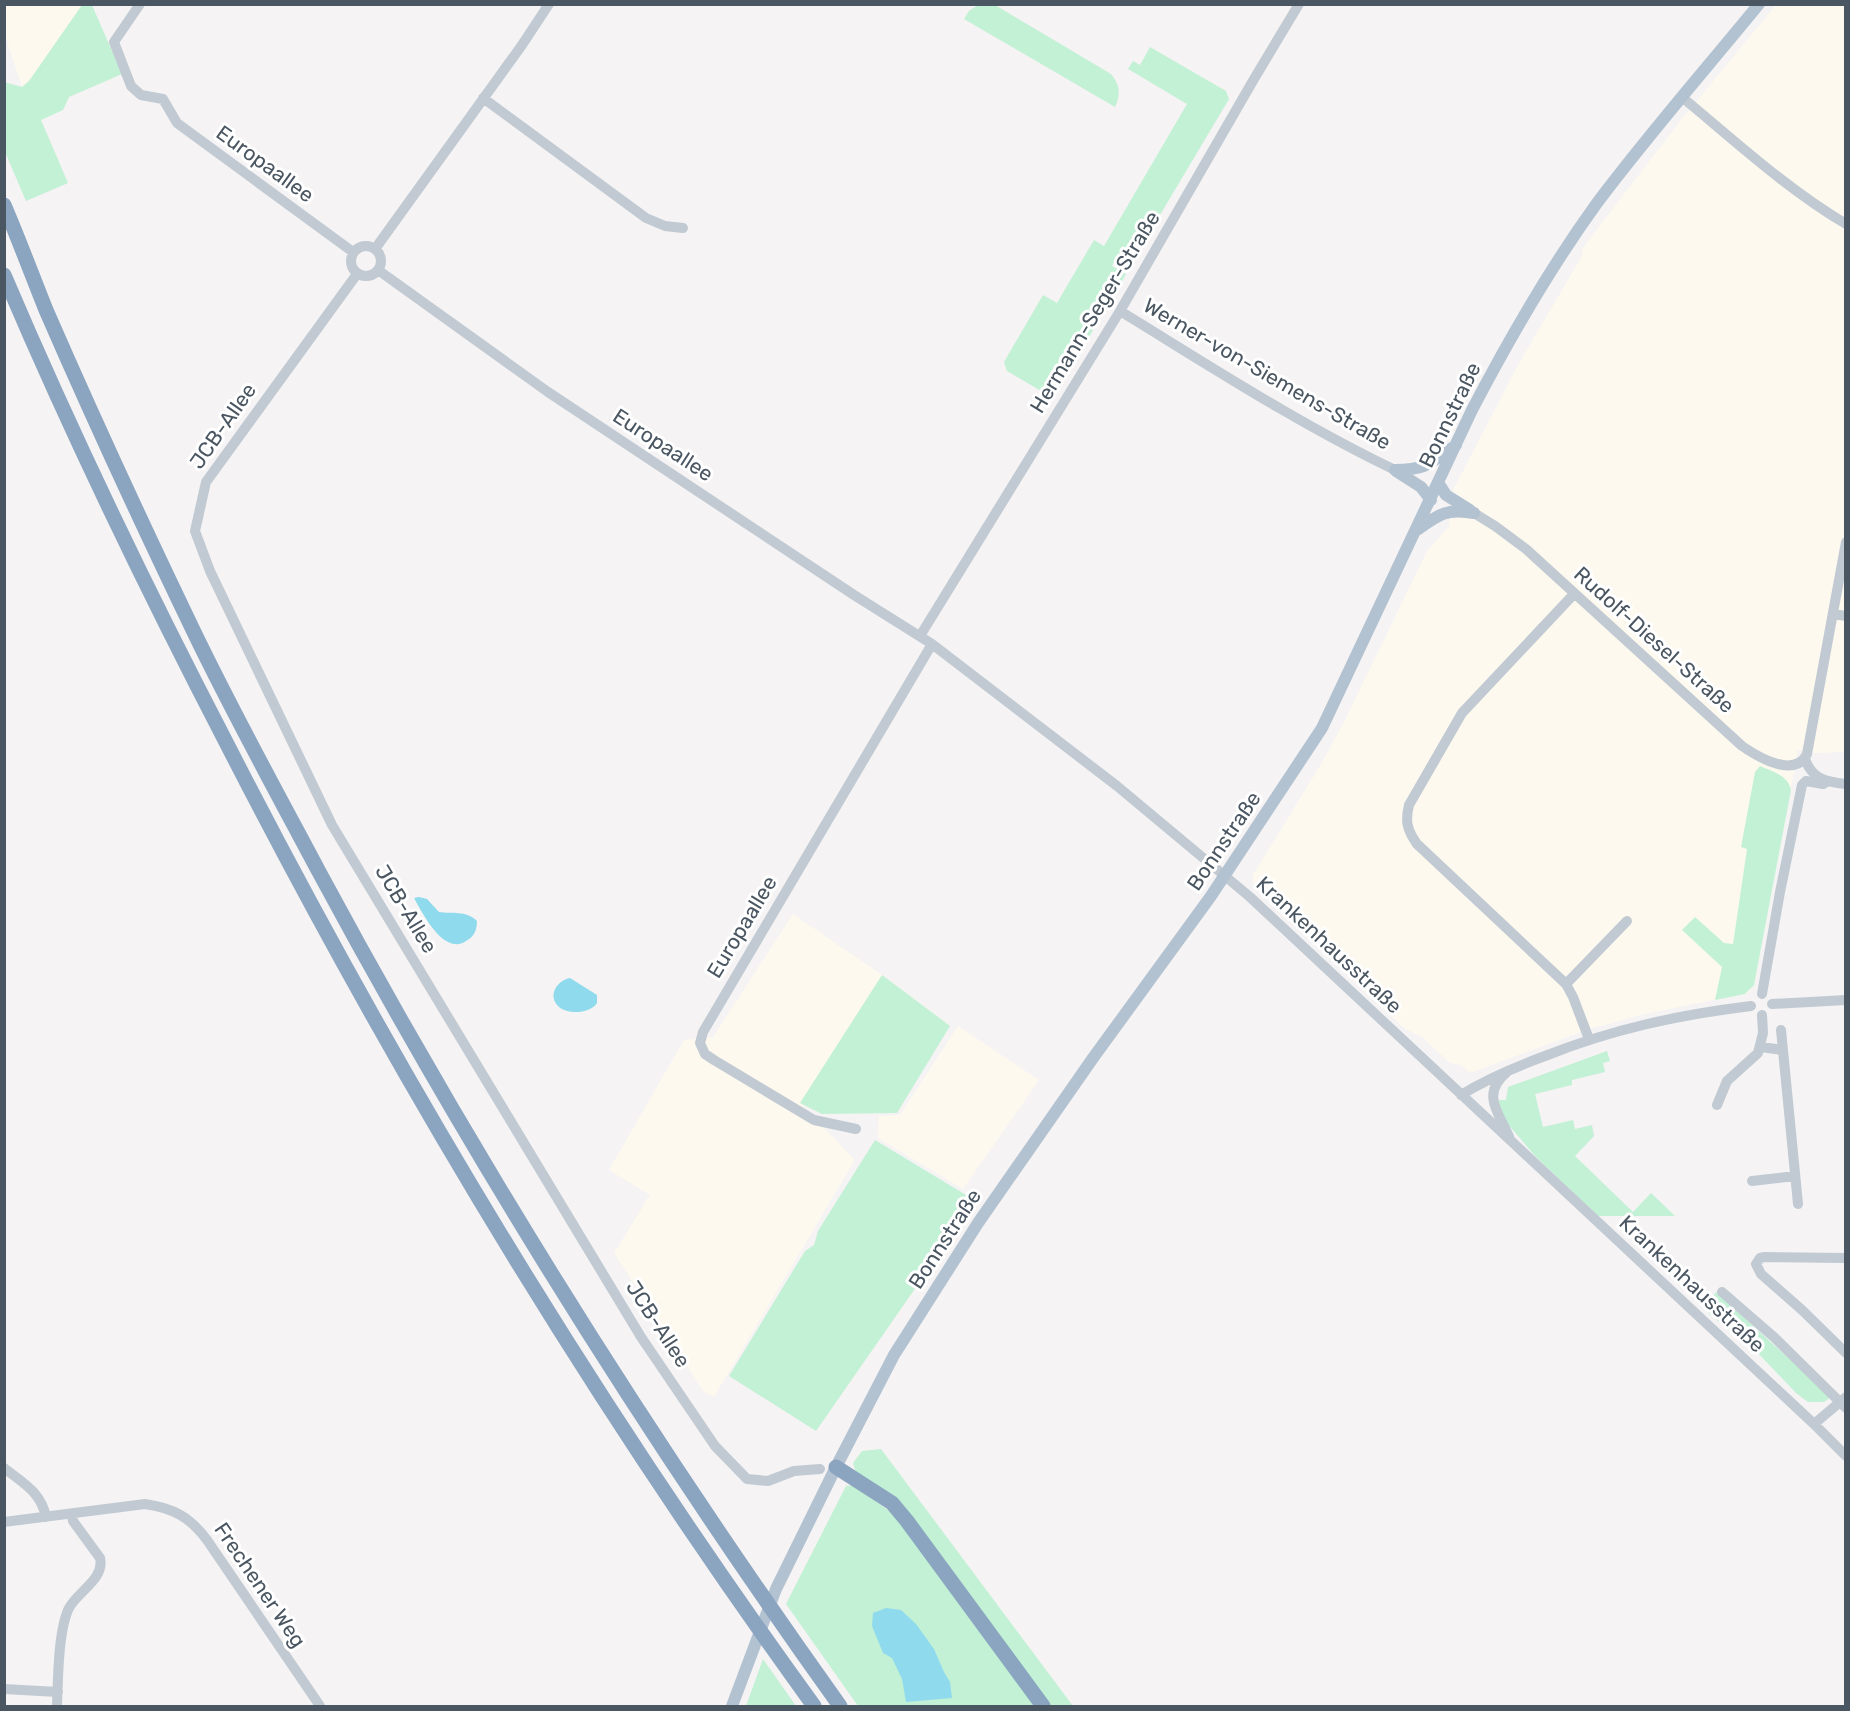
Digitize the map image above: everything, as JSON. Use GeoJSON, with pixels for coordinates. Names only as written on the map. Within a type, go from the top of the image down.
{"type":"FeatureCollection","features":[{"type":"Feature","properties":{"kind":"highway"},"geometry":{"type":"LineString","coordinates":[[4,206],[45,308],[193,629],[260,762],[360,949],[537,1252],[730,1550],[840,1707]]}},
{"type":"Feature","properties":{"kind":"highway"},"geometry":{"type":"LineString","coordinates":[[4,275],[147,587],[263,815],[347,970],[523,1270],[618,1420],[717,1569],[814,1707]]}},
{"type":"Feature","properties":{"kind":"highway"},"geometry":{"type":"LineString","coordinates":[[836,1467],[892,1503],[908,1521],[1043,1707]]}},
{"type":"Feature","properties":{"kind":"main road","name":"Bonnstraße"},"geometry":{"type":"LineString","coordinates":[[732,1707],[776,1589],[894,1355],[948,1268],[1036,1140],[1225,875],[1322,728],[1491,374],[1540,288],[1597,203],[1759,4]]}},
{"type":"Feature","properties":{"kind":"main road"},"geometry":{"type":"LineString","coordinates":[[1395,470],[1418,469],[1430,464],[1456,445]]}},
{"type":"Feature","properties":{"kind":"main road"},"geometry":{"type":"LineString","coordinates":[[1395,470],[1421,487],[1431,500]]}},
{"type":"Feature","properties":{"kind":"main road"},"geometry":{"type":"LineString","coordinates":[[1438,484],[1446,495],[1474,513]]}},
{"type":"Feature","properties":{"kind":"main road"},"geometry":{"type":"LineString","coordinates":[[1416,530],[1445,512],[1458,510],[1474,513]]}},
{"type":"Feature","properties":{"kind":"street","name":"Europaallee"},"geometry":{"type":"LineString","coordinates":[[140,4],[114,42],[131,86],[141,95],[163,99],[177,123],[353,252]]}},
{"type":"Feature","properties":{"kind":"street"},"geometry":{"type":"LineString","coordinates":[[375,249],[549,4]]}},
{"type":"Feature","properties":{"kind":"street","name":"Hermann-Seger-Straße"},"geometry":{"type":"LineString","coordinates":[[920,636],[1120,311],[1299,4]]}},
{"type":"Feature","properties":{"kind":"street"},"geometry":{"type":"LineString","coordinates":[[483,98],[646,218],[666,226],[683,228]]}},
{"type":"Feature","properties":{"kind":"street"},"geometry":{"type":"LineString","coordinates":[[1683,98],[1816,205],[1845,224]]}},
{"type":"Feature","properties":{"kind":"street"},"geometry":{"type":"LineString","coordinates":[[366,246],[375,249],[381,259],[378,270],[371,276],[357,274],[350,264],[353,252],[366,246]]}},
{"type":"Feature","properties":{"kind":"street","name":"Europaallee"},"geometry":{"type":"LineString","coordinates":[[378,270],[548,392],[854,596],[932,644],[1117,786],[1225,875]]}},
{"type":"Feature","properties":{"kind":"street","name":"JCB-Allee"},"geometry":{"type":"LineString","coordinates":[[357,274],[206,482],[195,531],[210,571],[332,825],[641,1337],[715,1446],[747,1479],[768,1481],[794,1471],[820,1469]]}},
{"type":"Feature","properties":{"kind":"street","name":"Werner-von-Siemens-Straße"},"geometry":{"type":"LineString","coordinates":[[1120,311],[1286,412],[1357,452],[1395,470]]}},
{"type":"Feature","properties":{"kind":"street","name":"Rudolf-Diesel-Straße"},"geometry":{"type":"LineString","coordinates":[[1474,513],[1526,549],[1726,733],[1748,750],[1787,766],[1795,765],[1804,759]]}},
{"type":"Feature","properties":{"kind":"street"},"geometry":{"type":"LineString","coordinates":[[1826,782],[1812,774],[1804,759],[1845,542]]}},
{"type":"Feature","properties":{"kind":"street"},"geometry":{"type":"LineString","coordinates":[[1574,594],[1462,713],[1409,805],[1406,818],[1408,832],[1417,844],[1566,984],[1588,1039]]}},
{"type":"Feature","properties":{"kind":"street"},"geometry":{"type":"LineString","coordinates":[[1833,614],[1845,616]]}},
{"type":"Feature","properties":{"kind":"street","name":"Europaallee"},"geometry":{"type":"LineString","coordinates":[[856,1129],[814,1120],[705,1054],[700,1043],[703,1032],[932,644]]}},
{"type":"Feature","properties":{"kind":"street"},"geometry":{"type":"LineString","coordinates":[[1762,994],[1802,785],[1806,781],[1845,784]]}},
{"type":"Feature","properties":{"kind":"street","name":"Krankenhausstraße"},"geometry":{"type":"LineString","coordinates":[[1225,875],[1814,1424],[1845,1456]]}},
{"type":"Feature","properties":{"kind":"street"},"geometry":{"type":"LineString","coordinates":[[1566,984],[1627,921]]}},
{"type":"Feature","properties":{"kind":"street"},"geometry":{"type":"LineString","coordinates":[[1762,994],[1770,998],[1772,1004],[1769,1011],[1762,1015]]}},
{"type":"Feature","properties":{"kind":"street"},"geometry":{"type":"LineString","coordinates":[[1762,994],[1753,999],[1751,1006],[1754,1011],[1762,1015]]}},
{"type":"Feature","properties":{"kind":"street"},"geometry":{"type":"LineString","coordinates":[[1772,1004],[1845,1000]]}},
{"type":"Feature","properties":{"kind":"street"},"geometry":{"type":"LineString","coordinates":[[1461,1095],[1488,1078],[1588,1039],[1661,1019],[1751,1006]]}},
{"type":"Feature","properties":{"kind":"street"},"geometry":{"type":"LineString","coordinates":[[1717,1105],[1727,1081],[1752,1061],[1761,1047],[1762,1015]]}},
{"type":"Feature","properties":{"kind":"street"},"geometry":{"type":"LineString","coordinates":[[1782,1030],[1798,1204]]}},
{"type":"Feature","properties":{"kind":"street"},"geometry":{"type":"LineString","coordinates":[[1761,1047],[1783,1050]]}},
{"type":"Feature","properties":{"kind":"street","name":"Krankenhausstraße"},"geometry":{"type":"LineString","coordinates":[[1511,1069],[1498,1080],[1492,1095],[1494,1106],[1511,1142]]}},
{"type":"Feature","properties":{"kind":"street"},"geometry":{"type":"LineString","coordinates":[[1752,1181],[1795,1176]]}},
{"type":"Feature","properties":{"kind":"street"},"geometry":{"type":"LineString","coordinates":[[1845,1258],[1764,1257],[1756,1262],[1756,1267],[1761,1274],[1802,1310],[1845,1353]]}},
{"type":"Feature","properties":{"kind":"street"},"geometry":{"type":"LineString","coordinates":[[1722,1292],[1844,1402],[1814,1424]]}},
{"type":"Feature","properties":{"kind":"street"},"geometry":{"type":"LineString","coordinates":[[4,1468],[37,1495],[43,1503],[46,1516]]}},
{"type":"Feature","properties":{"kind":"street","name":"Frechener Weg"},"geometry":{"type":"LineString","coordinates":[[4,1522],[145,1504],[160,1506],[184,1516],[207,1540],[320,1707]]}},
{"type":"Feature","properties":{"kind":"street"},"geometry":{"type":"LineString","coordinates":[[57,1707],[63,1627],[68,1611],[73,1601],[100,1573],[102,1565],[100,1558],[73,1521],[72,1514]]}},
{"type":"Feature","properties":{"kind":"street"},"geometry":{"type":"LineString","coordinates":[[4,1689],[58,1692]]}},
{"type":"Feature","properties":{"kind":"shaded area"},"geometry":{"type":"Polygon","coordinates":[[[4,5],[82,5],[29,81],[22,87],[5,35],[4,5]]]}},
{"type":"Feature","properties":{"kind":"shaded area"},"geometry":{"type":"Polygon","coordinates":[[[1776,5],[1845,5],[1845,752],[1814,753],[1798,750],[1754,985],[1748,993],[1645,1014],[1586,1030],[1470,1073],[1461,1065],[1450,1063],[1423,1038],[1404,1028],[1260,892],[1253,882],[1253,875],[1321,764],[1345,720],[1427,551],[1449,527],[1453,490],[1518,365],[1583,254],[1582,249],[1677,125],[1776,5]]]}},
{"type":"Feature","properties":{"kind":"shaded area"},"geometry":{"type":"Polygon","coordinates":[[[793,914],[882,975],[800,1103],[855,1160],[714,1397],[704,1392],[614,1253],[650,1195],[609,1170],[684,1040],[713,1037],[793,914]]]}},
{"type":"Feature","properties":{"kind":"shaded area"},"geometry":{"type":"Polygon","coordinates":[[[958,1026],[1039,1080],[963,1189],[878,1138],[879,1116],[900,1115],[958,1026]]]}},
{"type":"Feature","properties":{"kind":"green space"},"geometry":{"type":"Polygon","coordinates":[[[82,5],[92,5],[122,74],[69,97],[63,110],[41,120],[68,183],[26,201],[5,152],[4,82],[22,87],[29,81],[82,5]]]}},
{"type":"Feature","properties":{"kind":"green space"},"geometry":{"type":"Polygon","coordinates":[[[978,5],[995,5],[1111,74],[1119,90],[1115,107],[964,19],[969,11],[978,5]]]}},
{"type":"Feature","properties":{"kind":"green space"},"geometry":{"type":"Polygon","coordinates":[[[1150,47],[1226,91],[1229,99],[1129,267],[1116,259],[1112,266],[1126,274],[1053,398],[1007,371],[1004,362],[1043,295],[1057,303],[1094,240],[1104,246],[1187,104],[1128,69],[1133,61],[1140,65],[1150,47]]]}},
{"type":"Feature","properties":{"kind":"green space"},"geometry":{"type":"Polygon","coordinates":[[[1760,766],[1783,777],[1791,790],[1754,985],[1745,994],[1715,1000],[1722,967],[1682,930],[1695,917],[1724,943],[1733,944],[1747,849],[1741,847],[1755,772],[1760,766]]]}},
{"type":"Feature","properties":{"kind":"green space"},"geometry":{"type":"Polygon","coordinates":[[[882,975],[950,1026],[897,1113],[822,1114],[800,1103],[882,975]]]}},
{"type":"Feature","properties":{"kind":"green space"},"geometry":{"type":"Polygon","coordinates":[[[1607,1051],[1610,1061],[1603,1063],[1605,1072],[1572,1080],[1572,1085],[1535,1094],[1543,1127],[1573,1120],[1575,1129],[1592,1125],[1594,1136],[1575,1156],[1633,1212],[1651,1193],[1675,1216],[1598,1216],[1536,1157],[1500,1115],[1496,1100],[1506,1100],[1508,1087],[1607,1051]]]}},
{"type":"Feature","properties":{"kind":"green space"},"geometry":{"type":"Polygon","coordinates":[[[875,1140],[976,1201],[816,1431],[729,1376],[805,1251],[814,1245],[818,1231],[875,1140]]]}},
{"type":"Feature","properties":{"kind":"green space"},"geometry":{"type":"Polygon","coordinates":[[[1716,1292],[1831,1397],[1824,1402],[1808,1402],[1796,1393],[1756,1351],[1709,1314],[1709,1301],[1716,1292]]]}},
{"type":"Feature","properties":{"kind":"green space"},"geometry":{"type":"Polygon","coordinates":[[[881,1449],[1073,1706],[1050,1706],[855,1470],[853,1463],[862,1451],[881,1449]]]}},
{"type":"Feature","properties":{"kind":"green space"},"geometry":{"type":"Polygon","coordinates":[[[854,1485],[893,1514],[1038,1706],[858,1706],[786,1604],[846,1486],[854,1485]]]}},
{"type":"Feature","properties":{"kind":"green space"},"geometry":{"type":"Polygon","coordinates":[[[763,1659],[796,1706],[746,1706],[763,1659]]]}},
{"type":"Feature","properties":{"kind":"water"},"geometry":{"type":"Polygon","coordinates":[[[414,898],[427,899],[439,912],[464,914],[473,918],[477,921],[473,935],[458,944],[450,943],[442,938],[429,923],[414,898]]]}},
{"type":"Feature","properties":{"kind":"water"},"geometry":{"type":"Polygon","coordinates":[[[570,978],[597,995],[597,1003],[594,1007],[572,1012],[558,1006],[554,997],[555,989],[570,978]]]}},
{"type":"Feature","properties":{"kind":"water"},"geometry":{"type":"Polygon","coordinates":[[[886,1608],[901,1610],[916,1624],[934,1649],[950,1682],[952,1698],[906,1702],[902,1679],[892,1658],[883,1653],[872,1626],[873,1613],[886,1608]]]}}]}
